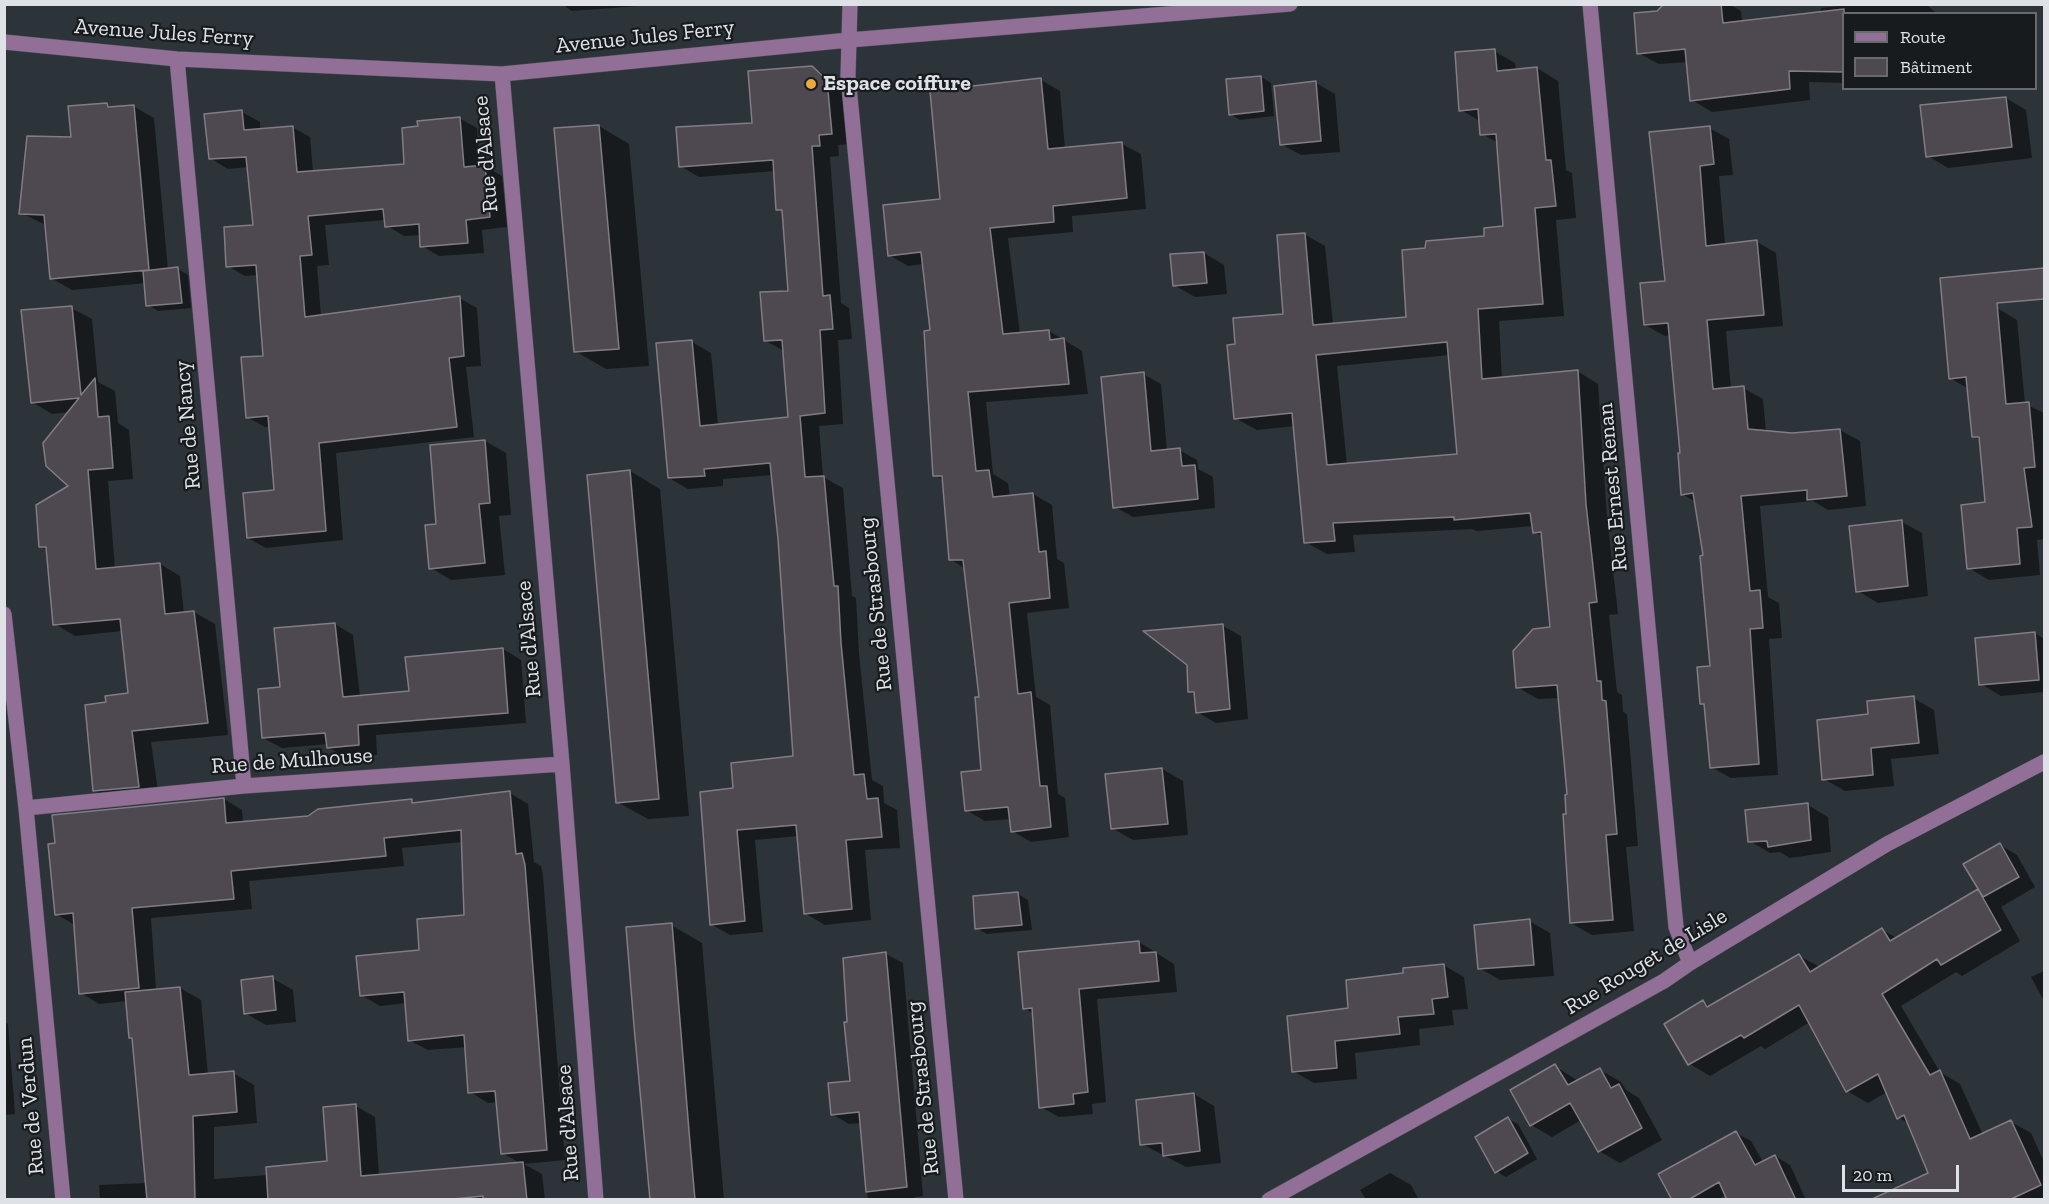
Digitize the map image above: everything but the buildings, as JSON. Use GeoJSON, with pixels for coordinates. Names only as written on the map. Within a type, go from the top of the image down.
{"type":"FeatureCollection","features":[{"type":"Feature","properties":{"kind":"street","name":"Rue de Strasbourg"},"geometry":{"type":"LineString","coordinates":[[850,4],[849,88],[956,1200]]}},
{"type":"Feature","properties":{"kind":"street","name":"Avenue Jules Ferry"},"geometry":{"type":"LineString","coordinates":[[4,42],[177,59],[502,74],[849,40],[1290,4]]}},
{"type":"Feature","properties":{"kind":"street","name":"Rue Ernest Renan"},"geometry":{"type":"LineString","coordinates":[[1590,4],[1676,927],[1690,963]]}},
{"type":"Feature","properties":{"kind":"street","name":"Rue de Nancy"},"geometry":{"type":"LineString","coordinates":[[177,59],[244,786]]}},
{"type":"Feature","properties":{"kind":"street","name":"Rue d'Alsace"},"geometry":{"type":"LineString","coordinates":[[502,74],[562,765],[596,1200]]}},
{"type":"Feature","properties":{"kind":"street","name":"Rue de Verdun"},"geometry":{"type":"LineString","coordinates":[[4,614],[26,808],[63,1200]]}},
{"type":"Feature","properties":{"kind":"street","name":"Rue Rouget de Lisle"},"geometry":{"type":"LineString","coordinates":[[1269,1200],[1664,981],[1887,844],[2044,762]]}},
{"type":"Feature","properties":{"kind":"street","name":"Rue de Mulhouse"},"geometry":{"type":"LineString","coordinates":[[26,808],[244,786],[562,765]]}},
{"type":"Feature","properties":{"kind":"place","name":"Espace coiffure"},"geometry":{"type":"Point","coordinates":[811,84]}}]}
